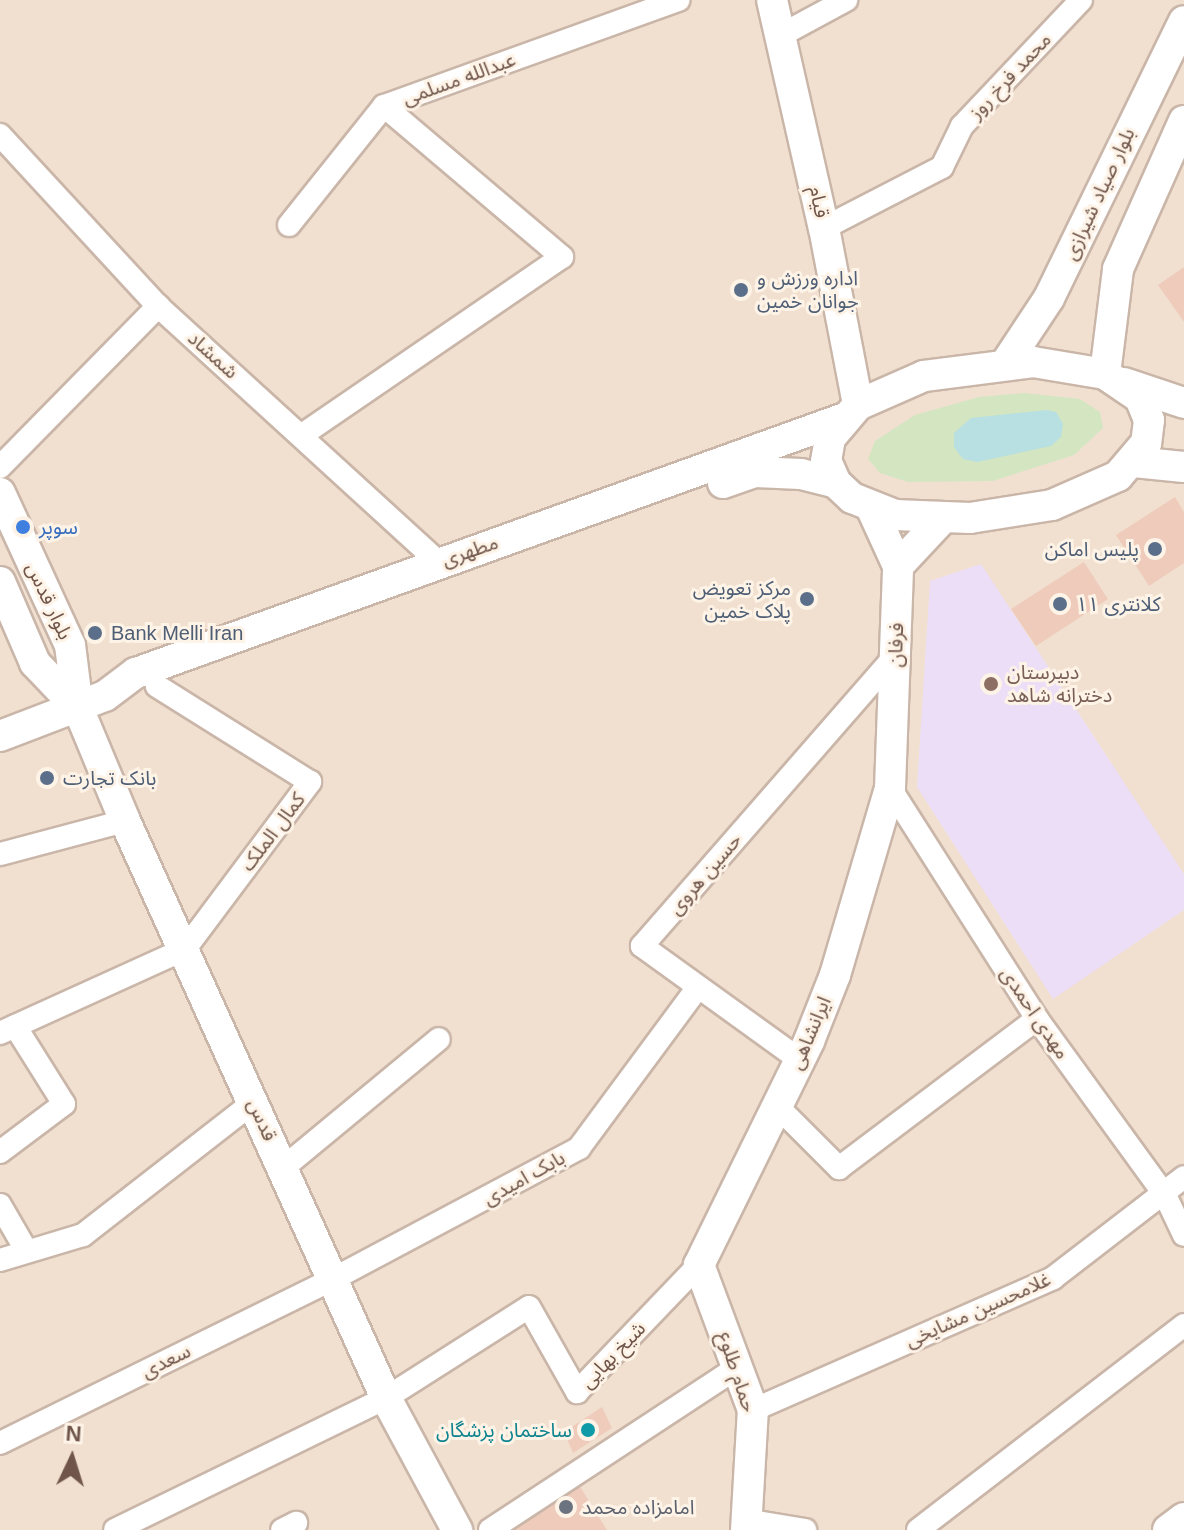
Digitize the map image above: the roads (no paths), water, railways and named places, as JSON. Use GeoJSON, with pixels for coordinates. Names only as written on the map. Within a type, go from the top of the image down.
{"type":"FeatureCollection","features":[{"type":"Feature","properties":{"kind":"main road","name":"قیام"},"geometry":{"type":"LineString","coordinates":[[772,0],[783,34],[824,228],[850,412]]}},
{"type":"Feature","properties":{"kind":"main road","name":"بلوار صیاد شیرازی"},"geometry":{"type":"LineString","coordinates":[[1006,363],[1049,298],[1184,21]]}},
{"type":"Feature","properties":{"kind":"main road"},"geometry":{"type":"LineString","coordinates":[[1114,379],[1118,269],[1184,121]]}},
{"type":"Feature","properties":{"kind":"main road"},"geometry":{"type":"LineString","coordinates":[[1123,142],[1162,165]]}},
{"type":"Feature","properties":{"kind":"main road","name":"مطهری"},"geometry":{"type":"LineString","coordinates":[[105,696],[140,693],[850,412],[924,376],[1006,363],[1059,364],[1114,379]]}},
{"type":"Feature","properties":{"kind":"main road"},"geometry":{"type":"LineString","coordinates":[[1114,379],[1184,403]]}},
{"type":"Feature","properties":{"kind":"main road"},"geometry":{"type":"LineString","coordinates":[[850,412],[830,438],[826,461],[836,483],[871,507],[942,519],[1052,505],[1099,487],[1134,462],[1146,443],[1149,420],[1140,398],[1114,379]]}},
{"type":"Feature","properties":{"kind":"main road"},"geometry":{"type":"LineString","coordinates":[[1134,462],[1184,467]]}},
{"type":"Feature","properties":{"kind":"main road","name":"مطهری"},"geometry":{"type":"LineString","coordinates":[[0,736],[105,696],[136,673],[445,570],[755,472],[801,474],[836,483]]}},
{"type":"Feature","properties":{"kind":"main road","name":"بلوار قدس"},"geometry":{"type":"LineString","coordinates":[[0,493],[70,645],[78,708]]}},
{"type":"Feature","properties":{"kind":"main road","name":"فرفان"},"geometry":{"type":"LineString","coordinates":[[871,507],[898,566],[890,788]]}},
{"type":"Feature","properties":{"kind":"main road"},"geometry":{"type":"LineString","coordinates":[[898,566],[942,519]]}},
{"type":"Feature","properties":{"kind":"main road","name":"بلوار قدس"},"geometry":{"type":"LineString","coordinates":[[0,582],[35,663],[78,708]]}},
{"type":"Feature","properties":{"kind":"main road","name":"قدس"},"geometry":{"type":"LineString","coordinates":[[78,708],[125,821],[386,1398],[458,1529]]}},
{"type":"Feature","properties":{"kind":"main road","name":"ایرانشاهی"},"geometry":{"type":"LineString","coordinates":[[699,1265],[800,1060],[835,975],[890,788]]}},
{"type":"Feature","properties":{"kind":"main road","name":"حمام طلوع"},"geometry":{"type":"LineString","coordinates":[[699,1265],[753,1410],[748,1525]]}},
{"type":"Feature","properties":{"kind":"main road"},"geometry":{"type":"LineString","coordinates":[[1168,1530],[1184,1518]]}},
{"type":"Feature","properties":{"kind":"street","name":"عبدالله مسلمی"},"geometry":{"type":"LineString","coordinates":[[289,225],[384,106],[678,0]]}},
{"type":"Feature","properties":{"kind":"street"},"geometry":{"type":"LineString","coordinates":[[783,34],[846,0]]}},
{"type":"Feature","properties":{"kind":"street","name":"محمد فرخ روز"},"geometry":{"type":"LineString","coordinates":[[824,228],[942,167],[962,126],[1081,0]]}},
{"type":"Feature","properties":{"kind":"street"},"geometry":{"type":"LineString","coordinates":[[302,435],[562,257],[384,106]]}},
{"type":"Feature","properties":{"kind":"street","name":"شمشاد"},"geometry":{"type":"LineString","coordinates":[[0,135],[158,306],[302,435],[445,570]]}},
{"type":"Feature","properties":{"kind":"street"},"geometry":{"type":"LineString","coordinates":[[0,467],[158,306]]}},
{"type":"Feature","properties":{"kind":"street","name":"حسین هروی"},"geometry":{"type":"LineString","coordinates":[[800,1060],[642,946],[896,655]]}},
{"type":"Feature","properties":{"kind":"street","name":"کمال الملک"},"geometry":{"type":"LineString","coordinates":[[157,686],[310,782],[185,949]]}},
{"type":"Feature","properties":{"kind":"street","name":"مهدی احمدی"},"geometry":{"type":"LineString","coordinates":[[890,788],[1037,1019],[1165,1195],[1184,1235]]}},
{"type":"Feature","properties":{"kind":"street"},"geometry":{"type":"LineString","coordinates":[[0,854],[125,821]]}},
{"type":"Feature","properties":{"kind":"street"},"geometry":{"type":"LineString","coordinates":[[0,1152],[64,1104],[7,1030],[185,949]]}},
{"type":"Feature","properties":{"kind":"street","name":"بابک امیدی"},"geometry":{"type":"LineString","coordinates":[[333,1279],[579,1148],[698,987]]}},
{"type":"Feature","properties":{"kind":"street"},"geometry":{"type":"LineString","coordinates":[[777,1106],[839,1168],[1037,1019]]}},
{"type":"Feature","properties":{"kind":"street"},"geometry":{"type":"LineString","coordinates":[[283,1168],[439,1039]]}},
{"type":"Feature","properties":{"kind":"street"},"geometry":{"type":"LineString","coordinates":[[0,1260],[83,1235],[254,1102]]}},
{"type":"Feature","properties":{"kind":"street","name":"غلامحسین مشایخی"},"geometry":{"type":"LineString","coordinates":[[753,1410],[1053,1278],[1165,1195],[1184,1177]]}},
{"type":"Feature","properties":{"kind":"street"},"geometry":{"type":"LineString","coordinates":[[0,1205],[26,1250]]}},
{"type":"Feature","properties":{"kind":"street","name":"شیخ بهایی"},"geometry":{"type":"LineString","coordinates":[[386,1398],[529,1307],[577,1392],[699,1265]]}},
{"type":"Feature","properties":{"kind":"street","name":"سعدی"},"geometry":{"type":"LineString","coordinates":[[0,1443],[333,1279]]}},
{"type":"Feature","properties":{"kind":"street"},"geometry":{"type":"LineString","coordinates":[[918,1530],[1184,1325]]}},
{"type":"Feature","properties":{"kind":"street"},"geometry":{"type":"LineString","coordinates":[[490,1530],[737,1368]]}},
{"type":"Feature","properties":{"kind":"street"},"geometry":{"type":"LineString","coordinates":[[115,1530],[386,1398]]}},
{"type":"Feature","properties":{"kind":"street"},"geometry":{"type":"LineString","coordinates":[[748,1525],[805,1530]]}},
{"type":"Feature","properties":{"kind":"water"},"geometry":{"type":"Polygon","coordinates":[[[1047,410],[1056,412],[1063,424],[1061,437],[1051,446],[977,462],[963,459],[954,447],[954,433],[971,418],[1047,410]]]}},
{"type":"Feature","properties":{"kind":"place","name":"اداره ورزش و جوانان خمین"},"geometry":{"type":"Point","coordinates":[741,290]}},
{"type":"Feature","properties":{"kind":"place","name":"سوپر"},"geometry":{"type":"Point","coordinates":[23,527]}},
{"type":"Feature","properties":{"kind":"place","name":"پلیس اماکن"},"geometry":{"type":"Point","coordinates":[1155,549]}},
{"type":"Feature","properties":{"kind":"place","name":"مرکز تعویض پلاک خمین"},"geometry":{"type":"Point","coordinates":[807,599]}},
{"type":"Feature","properties":{"kind":"place","name":"کلانتری ۱۱"},"geometry":{"type":"Point","coordinates":[1060,604]}},
{"type":"Feature","properties":{"kind":"place","name":"Bank Melli Iran"},"geometry":{"type":"Point","coordinates":[95,633]}},
{"type":"Feature","properties":{"kind":"place","name":"دبیرستان دخترانه شاهد"},"geometry":{"type":"Point","coordinates":[991,684]}},
{"type":"Feature","properties":{"kind":"place","name":"بانک تجارت"},"geometry":{"type":"Point","coordinates":[47,778]}},
{"type":"Feature","properties":{"kind":"place","name":"ساختمان پزشگان"},"geometry":{"type":"Point","coordinates":[588,1430]}},
{"type":"Feature","properties":{"kind":"place","name":"امامزاده محمد"},"geometry":{"type":"Point","coordinates":[566,1507]}}]}
